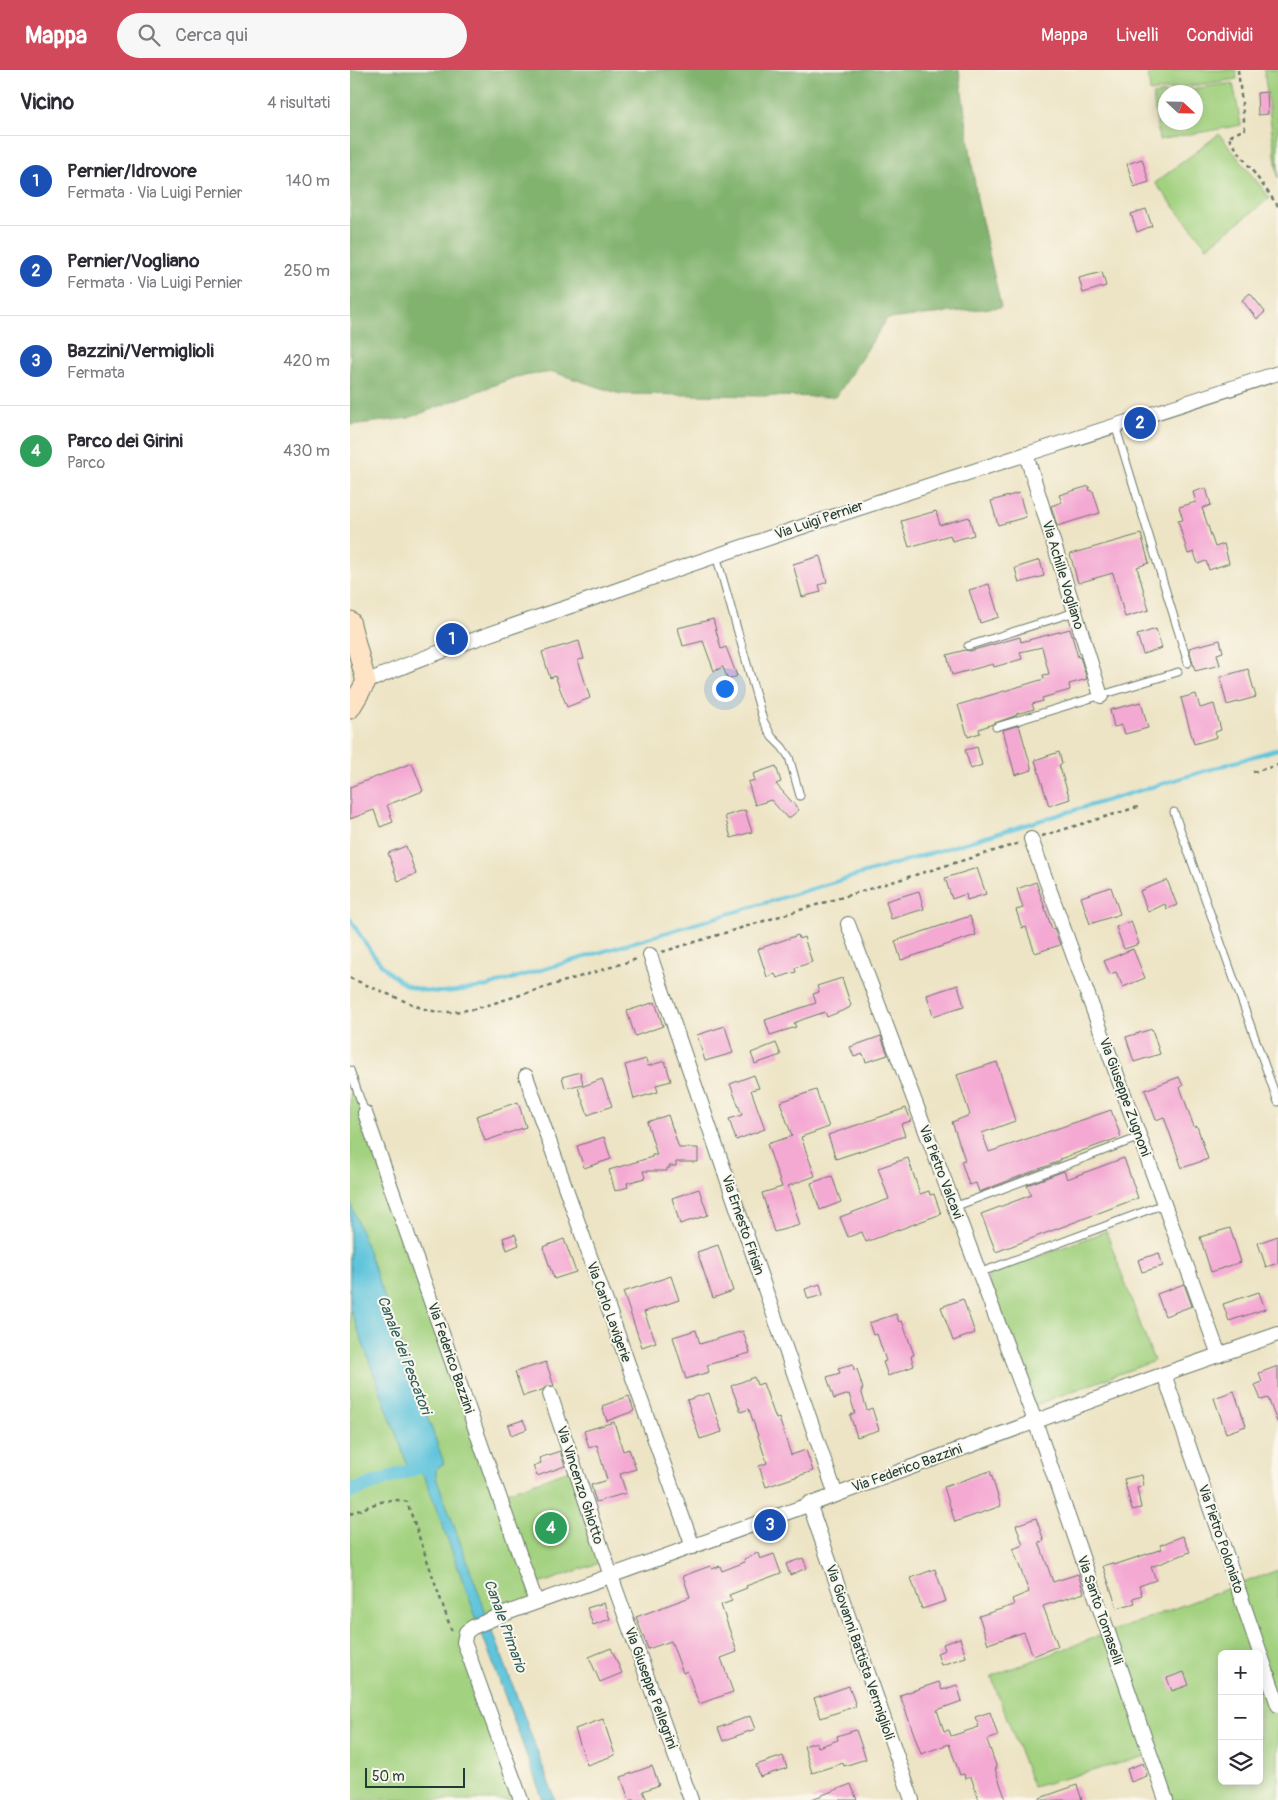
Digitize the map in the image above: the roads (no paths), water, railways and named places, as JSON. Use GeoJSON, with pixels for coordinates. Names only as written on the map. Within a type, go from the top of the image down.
{"type":"FeatureCollection","features":[{"type":"Feature","properties":{"kind":"street","name":"Via Luigi Pernier"},"geometry":{"type":"LineString","coordinates":[[366,682],[441,652],[716,555],[874,502],[1278,373]]}},
{"type":"Feature","properties":{"kind":"street","name":"Via Achille Vogliano"},"geometry":{"type":"LineString","coordinates":[[1026,454],[1101,696]]}},
{"type":"Feature","properties":{"kind":"street"},"geometry":{"type":"LineString","coordinates":[[350,621],[366,682],[350,709]]}},
{"type":"Feature","properties":{"kind":"street","name":"Via Giuseppe Zugnoni"},"geometry":{"type":"LineString","coordinates":[[1031,839],[1219,1356]]}},
{"type":"Feature","properties":{"kind":"street","name":"Via Pietro Valcavi"},"geometry":{"type":"LineString","coordinates":[[848,924],[1035,1420]]}},
{"type":"Feature","properties":{"kind":"street","name":"Via Ernesto Firisin"},"geometry":{"type":"LineString","coordinates":[[650,955],[836,1495]]}},
{"type":"Feature","properties":{"kind":"street","name":"Via Carlo Lavigerie"},"geometry":{"type":"LineString","coordinates":[[526,1076],[693,1547]]}},
{"type":"Feature","properties":{"kind":"street","name":"Via Federico Bazzini"},"geometry":{"type":"LineString","coordinates":[[365,1114],[536,1602]]}},
{"type":"Feature","properties":{"kind":"street","name":"Via Federico Bazzini"},"geometry":{"type":"LineString","coordinates":[[521,1800],[464,1642],[470,1629],[536,1602],[693,1547],[809,1503],[836,1495],[1035,1420],[1278,1334]]}},
{"type":"Feature","properties":{"kind":"street","name":"Via Pietro Poloniato"},"geometry":{"type":"LineString","coordinates":[[1164,1374],[1278,1705]]}},
{"type":"Feature","properties":{"kind":"street","name":"Via Vincenzo Ghiotto"},"geometry":{"type":"LineString","coordinates":[[550,1394],[610,1576]]}},
{"type":"Feature","properties":{"kind":"street","name":"Via Santo Tomaselli"},"geometry":{"type":"LineString","coordinates":[[1035,1420],[1166,1800]]}},
{"type":"Feature","properties":{"kind":"street","name":"Via Giovanni Battista Vermiglioli"},"geometry":{"type":"LineString","coordinates":[[809,1503],[912,1800]]}},
{"type":"Feature","properties":{"kind":"street","name":"Via Giuseppe Pellegrini"},"geometry":{"type":"LineString","coordinates":[[610,1576],[691,1800]]}},
{"type":"Feature","properties":{"kind":"lane"},"geometry":{"type":"LineString","coordinates":[[1116,425],[1188,663]]}},
{"type":"Feature","properties":{"kind":"lane"},"geometry":{"type":"LineString","coordinates":[[716,555],[763,720],[772,737],[789,757],[800,796]]}},
{"type":"Feature","properties":{"kind":"lane"},"geometry":{"type":"LineString","coordinates":[[968,646],[1075,612]]}},
{"type":"Feature","properties":{"kind":"lane"},"geometry":{"type":"LineString","coordinates":[[996,727],[1178,672]]}},
{"type":"Feature","properties":{"kind":"lane"},"geometry":{"type":"LineString","coordinates":[[1174,812],[1278,1102]]}},
{"type":"Feature","properties":{"kind":"lane"},"geometry":{"type":"LineString","coordinates":[[350,1070],[365,1114]]}},
{"type":"Feature","properties":{"kind":"lane"},"geometry":{"type":"LineString","coordinates":[[954,1207],[1140,1137]]}},
{"type":"Feature","properties":{"kind":"lane"},"geometry":{"type":"LineString","coordinates":[[979,1273],[1164,1204]]}},
{"type":"Feature","properties":{"kind":"water","name":"Canale dei Pescatori"},"geometry":{"type":"Polygon","coordinates":[[[350,1201],[444,1463],[436,1469],[436,1477],[555,1800],[543,1800],[425,1478],[421,1473],[411,1475],[350,1308],[350,1201]]]}},
{"type":"Feature","properties":{"kind":"waterway"},"geometry":{"type":"LineString","coordinates":[[350,919],[366,945],[386,970],[409,986],[438,992],[488,986],[1278,749]]}},
{"type":"Feature","properties":{"kind":"waterway"},"geometry":{"type":"LineString","coordinates":[[350,1492],[427,1464]]}},
{"type":"Feature","properties":{"kind":"place","name":"Pernier/Vogliano"},"geometry":{"type":"Point","coordinates":[1140,423]}},
{"type":"Feature","properties":{"kind":"place","name":"Pernier/Idrovore"},"geometry":{"type":"Point","coordinates":[452,639]}},
{"type":"Feature","properties":{"kind":"place","name":"Bazzini/Vermiglioli"},"geometry":{"type":"Point","coordinates":[770,1525]}},
{"type":"Feature","properties":{"kind":"place","name":"Parco dei Girini"},"geometry":{"type":"Point","coordinates":[551,1528]}},
{"type":"Feature","properties":{"kind":"water label","name":"Canale Primario"},"geometry":{"type":"Point","coordinates":[505,1626]}}]}
